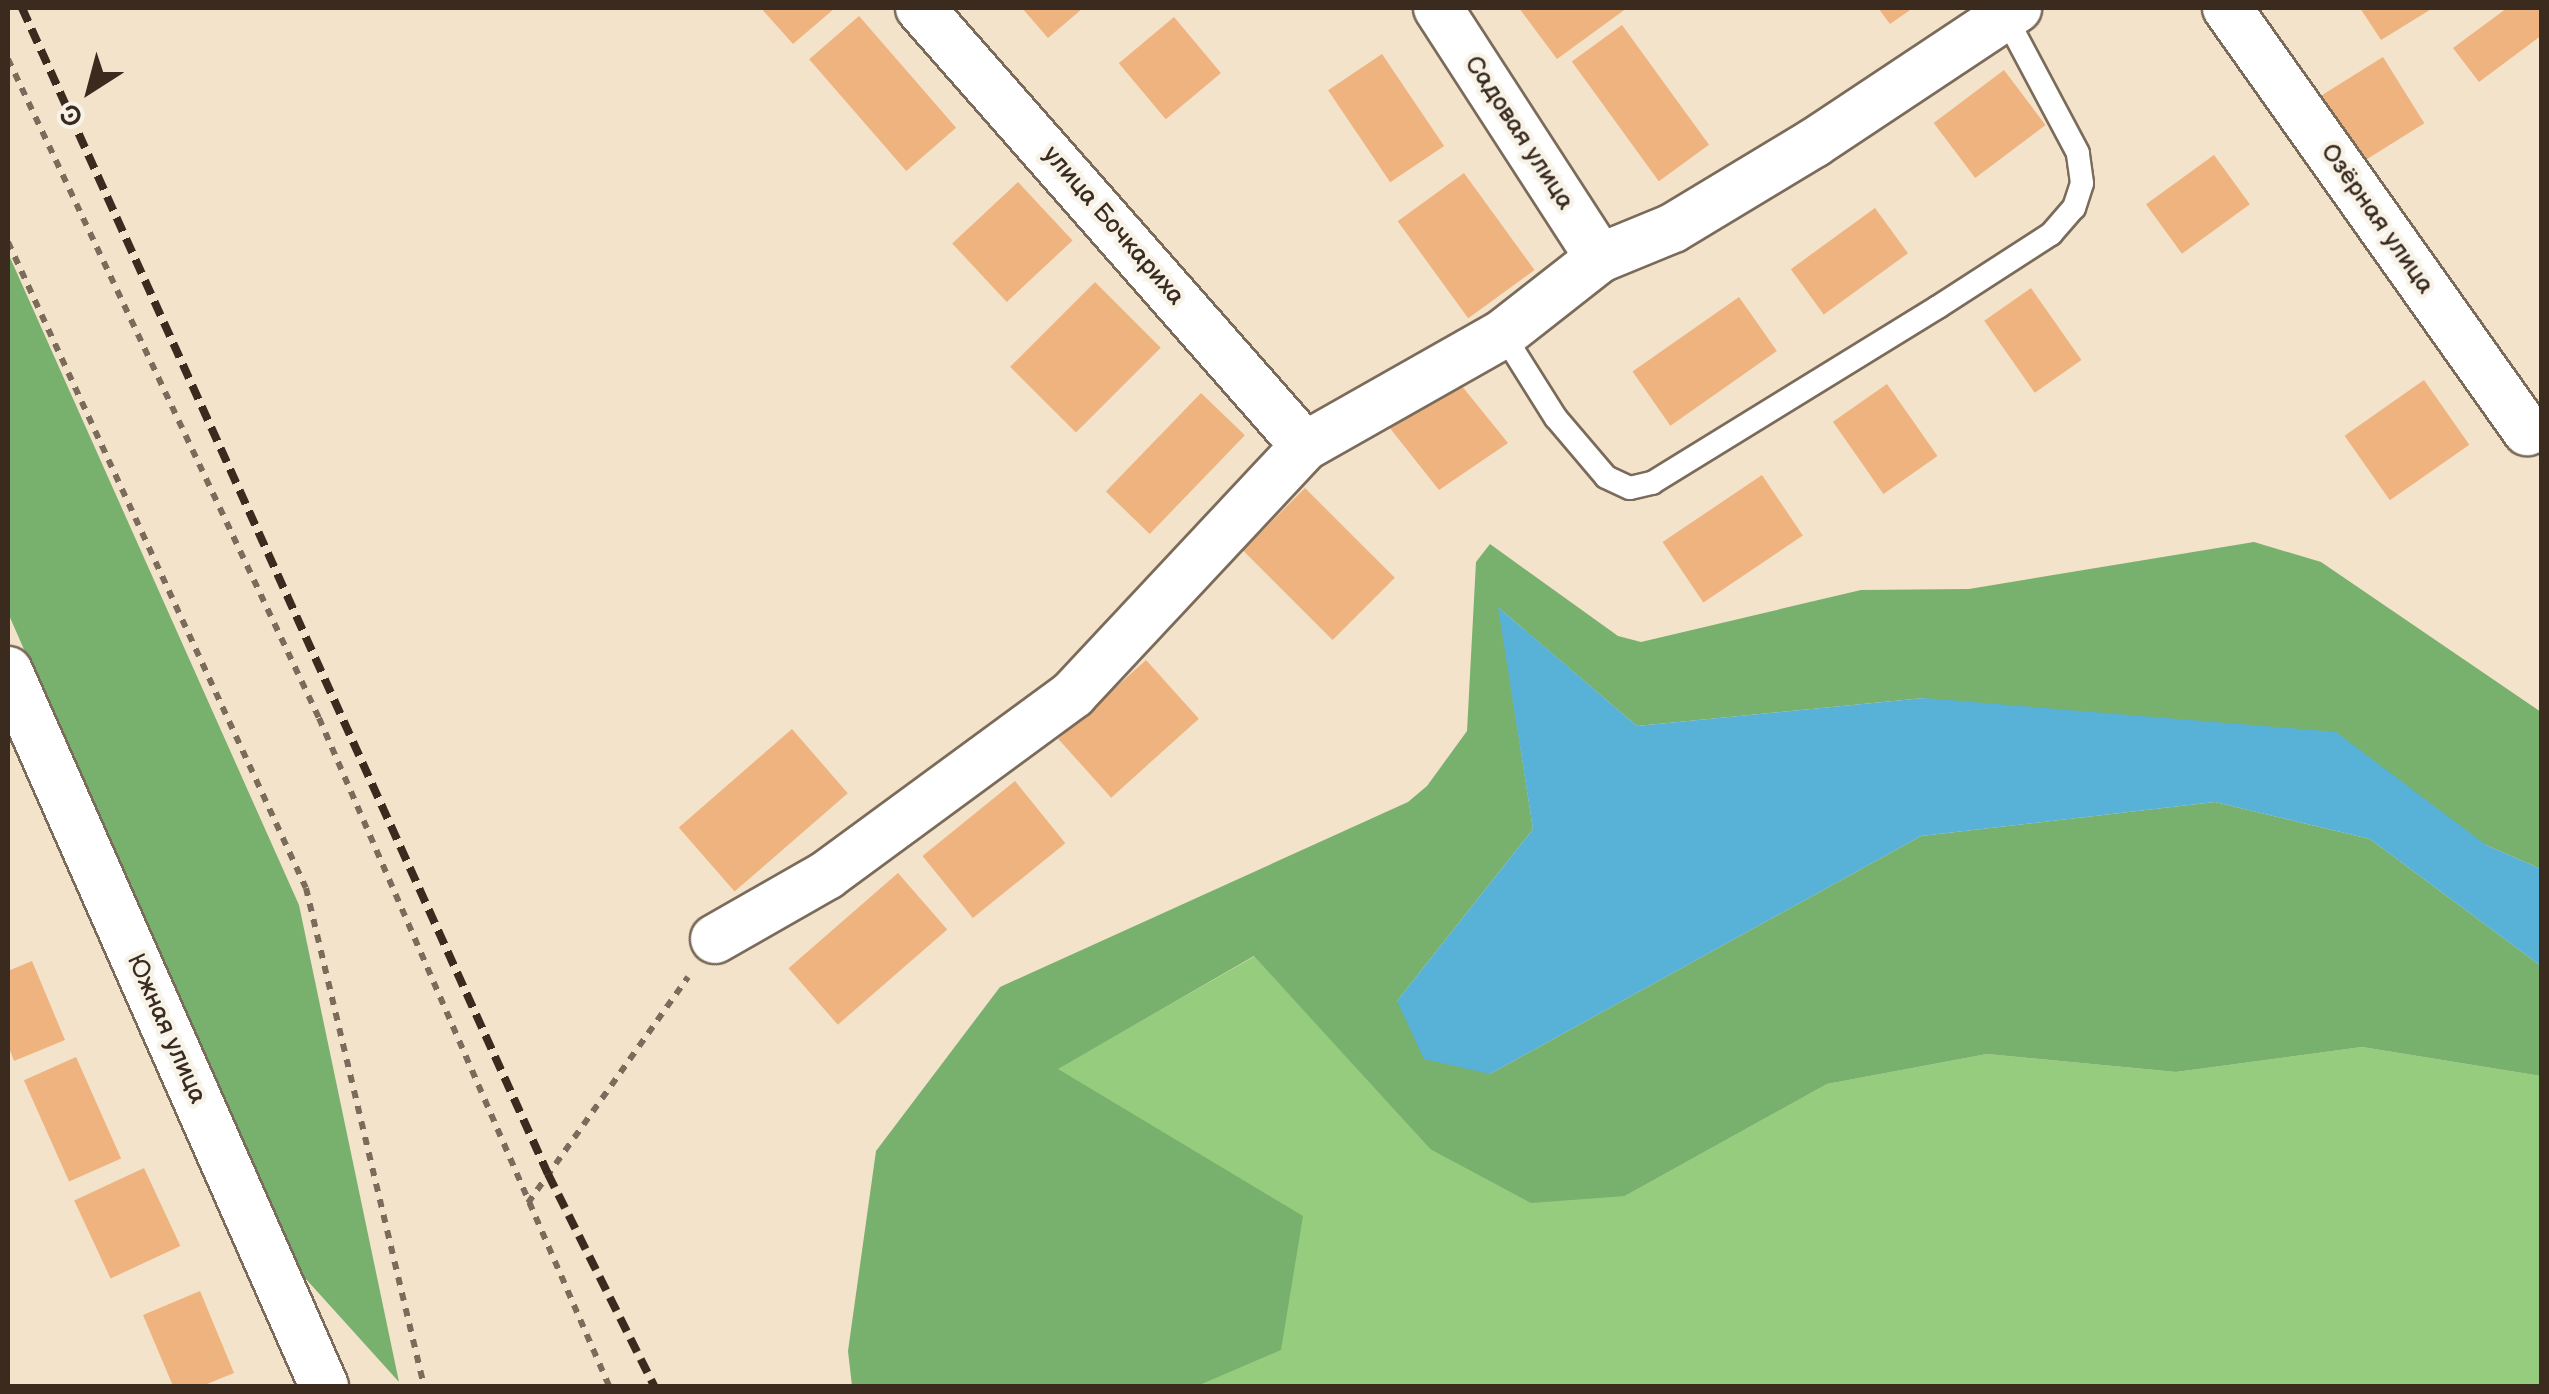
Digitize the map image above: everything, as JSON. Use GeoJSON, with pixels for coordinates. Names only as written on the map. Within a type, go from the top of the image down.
{"type":"FeatureCollection","features":[{"type":"Feature","properties":{"kind":"street","name":"улица Бочкариха"},"geometry":{"type":"LineString","coordinates":[[920,8],[1304,446]]}},
{"type":"Feature","properties":{"kind":"street","name":"Садовая улица"},"geometry":{"type":"LineString","coordinates":[[1438,8],[1600,258]]}},
{"type":"Feature","properties":{"kind":"street","name":"Озёрная улица"},"geometry":{"type":"LineString","coordinates":[[2227,8],[2527,431]]}},
{"type":"Feature","properties":{"kind":"street"},"geometry":{"type":"LineString","coordinates":[[714,939],[827,874],[1072,694],[1304,446],[1503,334],[1600,258],[1673,228],[1814,143],[2007,9]]}},
{"type":"Feature","properties":{"kind":"street","name":"Южная улица"},"geometry":{"type":"LineString","coordinates":[[8,672],[324,1386]]}},
{"type":"Feature","properties":{"kind":"lane"},"geometry":{"type":"LineString","coordinates":[[1503,334],[1556,418],[1606,477],[1630,488],[1652,483],[1938,307],[2051,234],[2074,208],[2082,184],[2078,153],[2007,9]]}},
{"type":"Feature","properties":{"kind":"path"},"geometry":{"type":"LineString","coordinates":[[8,59],[318,718],[609,1386]]}},
{"type":"Feature","properties":{"kind":"path"},"geometry":{"type":"LineString","coordinates":[[8,242],[306,888],[424,1386]]}},
{"type":"Feature","properties":{"kind":"path"},"geometry":{"type":"LineString","coordinates":[[527,1204],[714,939]]}},
{"type":"Feature","properties":{"kind":"green space"},"geometry":{"type":"Polygon","coordinates":[[[8,253],[299,905],[399,1382],[296,1268],[8,613],[8,253]]]}},
{"type":"Feature","properties":{"kind":"green space"},"geometry":{"type":"Polygon","coordinates":[[[2254,542],[2321,562],[2541,712],[2541,869],[2486,845],[1924,698],[1637,726],[1499,608],[1533,829],[1397,1001],[1490,1074],[1921,836],[2215,802],[2370,839],[2541,966],[2541,1076],[2362,1047],[2176,1072],[1987,1054],[1827,1084],[1625,1196],[1531,1203],[1430,1149],[1254,956],[1058,1069],[1303,1216],[1281,1350],[1197,1386],[852,1386],[848,1351],[876,1151],[1000,987],[1408,802],[1427,786],[1467,731],[1476,562],[1490,544],[1618,636],[1641,642],[1861,590],[1969,589],[2254,542]]]}},
{"type":"Feature","properties":{"kind":"green space"},"geometry":{"type":"Polygon","coordinates":[[[1255,956],[1430,1149],[1625,1196],[1827,1084],[1987,1054],[2176,1072],[2362,1047],[2541,1076],[2541,1386],[1197,1386],[1057,1069],[1255,956]]]}},
{"type":"Feature","properties":{"kind":"water"},"geometry":{"type":"Polygon","coordinates":[[[1498,607],[1637,726],[1924,698],[2336,732],[2486,845],[2541,869],[2541,966],[2370,839],[2215,802],[1921,836],[1490,1074],[1424,1059],[1397,1001],[1533,829],[1498,607]]]}},
{"type":"Feature","properties":{"kind":"building"},"geometry":{"type":"Polygon","coordinates":[[[761,8],[835,8],[793,44],[761,8]]]}},
{"type":"Feature","properties":{"kind":"building"},"geometry":{"type":"Polygon","coordinates":[[[1022,8],[1083,8],[1048,38],[1022,8]]]}},
{"type":"Feature","properties":{"kind":"building"},"geometry":{"type":"Polygon","coordinates":[[[1519,8],[1627,8],[1557,59],[1519,8]]]}},
{"type":"Feature","properties":{"kind":"building"},"geometry":{"type":"Polygon","coordinates":[[[1878,8],[1913,8],[1890,24],[1878,8]]]}},
{"type":"Feature","properties":{"kind":"building"},"geometry":{"type":"Polygon","coordinates":[[[2360,8],[2433,8],[2381,40],[2360,8]]]}},
{"type":"Feature","properties":{"kind":"building"},"geometry":{"type":"Polygon","coordinates":[[[2507,8],[2542,8],[2542,35],[2479,82],[2453,48],[2507,8]]]}},
{"type":"Feature","properties":{"kind":"building"},"geometry":{"type":"Polygon","coordinates":[[[859,16],[956,128],[906,171],[809,59],[859,16]]]}},
{"type":"Feature","properties":{"kind":"building"},"geometry":{"type":"Polygon","coordinates":[[[1174,17],[1221,73],[1166,119],[1119,63],[1174,17]]]}},
{"type":"Feature","properties":{"kind":"building"},"geometry":{"type":"Polygon","coordinates":[[[1622,25],[1709,145],[1659,181],[1572,61],[1622,25]]]}},
{"type":"Feature","properties":{"kind":"building"},"geometry":{"type":"Polygon","coordinates":[[[1382,54],[1444,146],[1390,182],[1328,90],[1382,54]]]}},
{"type":"Feature","properties":{"kind":"building"},"geometry":{"type":"Polygon","coordinates":[[[2383,57],[2424,123],[2361,163],[2319,97],[2383,57]]]}},
{"type":"Feature","properties":{"kind":"building"},"geometry":{"type":"Polygon","coordinates":[[[2004,70],[2046,125],[1975,178],[1934,123],[2004,70]]]}},
{"type":"Feature","properties":{"kind":"building"},"geometry":{"type":"Polygon","coordinates":[[[2214,155],[2250,204],[2182,254],[2146,204],[2214,155]]]}},
{"type":"Feature","properties":{"kind":"building"},"geometry":{"type":"Polygon","coordinates":[[[1464,173],[1535,270],[1468,318],[1398,221],[1464,173]]]}},
{"type":"Feature","properties":{"kind":"building"},"geometry":{"type":"Polygon","coordinates":[[[1018,182],[1073,241],[1007,302],[952,243],[1018,182]]]}},
{"type":"Feature","properties":{"kind":"building"},"geometry":{"type":"Polygon","coordinates":[[[1875,208],[1908,253],[1824,314],[1791,269],[1875,208]]]}},
{"type":"Feature","properties":{"kind":"building"},"geometry":{"type":"Polygon","coordinates":[[[1095,282],[1161,348],[1076,433],[1010,367],[1095,282]]]}},
{"type":"Feature","properties":{"kind":"building"},"geometry":{"type":"Polygon","coordinates":[[[2031,288],[2081,360],[2035,393],[1984,321],[2031,288]]]}},
{"type":"Feature","properties":{"kind":"building"},"geometry":{"type":"Polygon","coordinates":[[[1739,297],[1777,351],[1670,426],[1633,372],[1739,297]]]}},
{"type":"Feature","properties":{"kind":"building"},"geometry":{"type":"Polygon","coordinates":[[[1457,380],[1508,443],[1439,490],[1385,422],[1457,380]]]}},
{"type":"Feature","properties":{"kind":"building"},"geometry":{"type":"Polygon","coordinates":[[[2424,380],[2469,445],[2390,500],[2345,436],[2424,380]]]}},
{"type":"Feature","properties":{"kind":"building"},"geometry":{"type":"Polygon","coordinates":[[[1887,384],[1937,456],[1883,494],[1833,422],[1887,384]]]}},
{"type":"Feature","properties":{"kind":"building"},"geometry":{"type":"Polygon","coordinates":[[[1201,393],[1245,435],[1150,534],[1106,492],[1201,393]]]}},
{"type":"Feature","properties":{"kind":"building"},"geometry":{"type":"Polygon","coordinates":[[[1762,475],[1803,536],[1703,603],[1663,542],[1762,475]]]}},
{"type":"Feature","properties":{"kind":"building"},"geometry":{"type":"Polygon","coordinates":[[[1305,488],[1395,578],[1333,640],[1243,550],[1305,488]]]}},
{"type":"Feature","properties":{"kind":"building"},"geometry":{"type":"Polygon","coordinates":[[[1146,660],[1199,719],[1111,798],[1058,739],[1146,660]]]}},
{"type":"Feature","properties":{"kind":"building"},"geometry":{"type":"Polygon","coordinates":[[[792,729],[848,793],[735,892],[679,827],[792,729]]]}},
{"type":"Feature","properties":{"kind":"building"},"geometry":{"type":"Polygon","coordinates":[[[1015,781],[1065,843],[973,918],[923,856],[1015,781]]]}},
{"type":"Feature","properties":{"kind":"building"},"geometry":{"type":"Polygon","coordinates":[[[898,873],[947,930],[838,1025],[789,968],[898,873]]]}},
{"type":"Feature","properties":{"kind":"building"},"geometry":{"type":"Polygon","coordinates":[[[32,961],[65,1040],[14,1061],[8,1045],[8,971],[32,961]]]}},
{"type":"Feature","properties":{"kind":"building"},"geometry":{"type":"Polygon","coordinates":[[[76,1057],[121,1158],[69,1182],[24,1080],[76,1057]]]}},
{"type":"Feature","properties":{"kind":"building"},"geometry":{"type":"Polygon","coordinates":[[[144,1168],[180,1246],[111,1278],[74,1201],[144,1168]]]}},
{"type":"Feature","properties":{"kind":"building"},"geometry":{"type":"Polygon","coordinates":[[[200,1291],[234,1373],[202,1386],[173,1386],[143,1315],[200,1291]]]}},
{"type":"Feature","properties":{"kind":"railway"},"geometry":{"type":"LineString","coordinates":[[22,8],[548,1174],[654,1386]]}}]}
